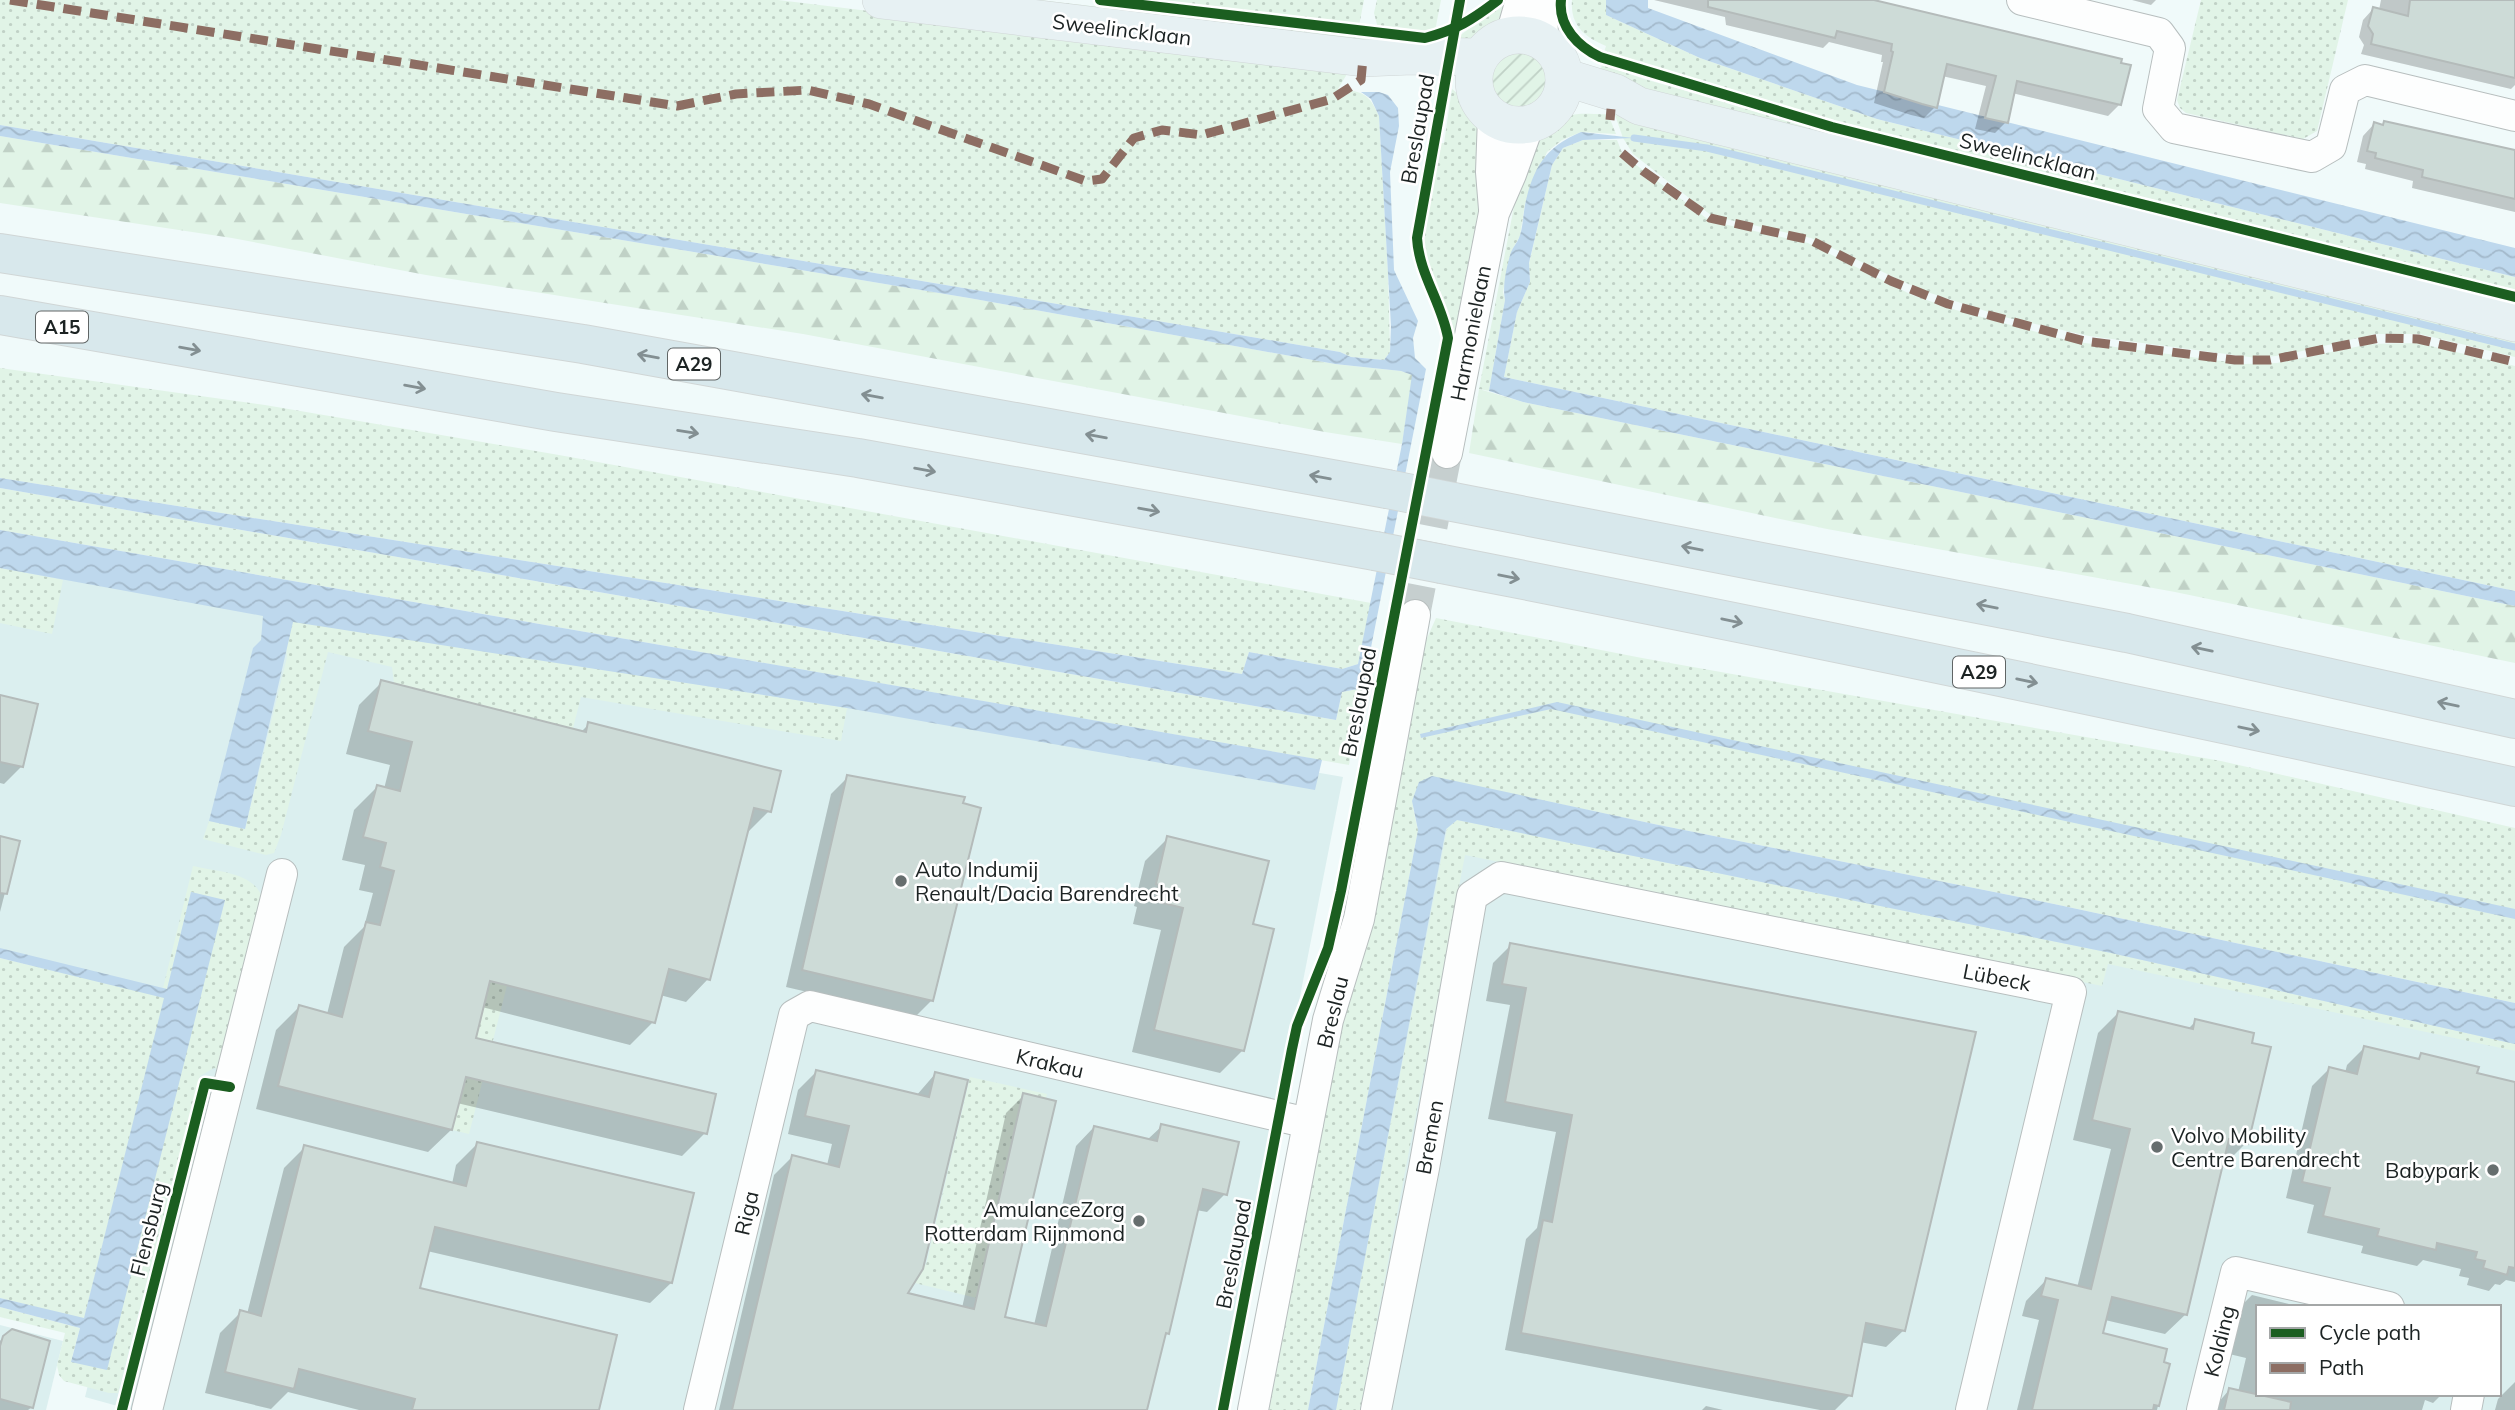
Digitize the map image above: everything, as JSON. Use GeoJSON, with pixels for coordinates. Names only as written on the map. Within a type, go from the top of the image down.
{"type":"FeatureCollection","features":[{"type":"Feature","properties":{"kind":"highway","name":"A29"},"geometry":{"type":"LineString","coordinates":[[0,253],[583,344],[1387,489],[2127,633],[2515,719]]}},
{"type":"Feature","properties":{"kind":"highway","name":"A15"},"geometry":{"type":"LineString","coordinates":[[0,315],[123,338]]}},
{"type":"Feature","properties":{"kind":"highway","name":"A29"},"geometry":{"type":"LineString","coordinates":[[0,330],[123,338],[556,412],[858,458],[1375,551],[2078,692],[2515,787]]}},
{"type":"Feature","properties":{"kind":"main road","name":"Sweelincklaan"},"geometry":{"type":"LineString","coordinates":[[881,0],[1363,58],[1409,73],[1482,88]]}},
{"type":"Feature","properties":{"kind":"main road"},"geometry":{"type":"LineString","coordinates":[[1527,38],[1555,53],[1550,102],[1510,124],[1482,88],[1489,45],[1527,38]]}},
{"type":"Feature","properties":{"kind":"main road","name":"Sweelincklaan"},"geometry":{"type":"LineString","coordinates":[[1550,102],[1616,93],[1640,106],[2515,323]]}},
{"type":"Feature","properties":{"kind":"street"},"geometry":{"type":"LineString","coordinates":[[1521,0],[1527,38]]}},
{"type":"Feature","properties":{"kind":"street"},"geometry":{"type":"LineString","coordinates":[[1527,38],[1542,0]]}},
{"type":"Feature","properties":{"kind":"street"},"geometry":{"type":"LineString","coordinates":[[2022,0],[2159,33],[2170,48],[2158,109],[2174,128],[2312,157],[2331,146],[2345,90],[2365,80],[2515,116]]}},
{"type":"Feature","properties":{"kind":"street","name":"Harmonielaan"},"geometry":{"type":"LineString","coordinates":[[1482,88],[1494,213]]}},
{"type":"Feature","properties":{"kind":"street","name":"Harmonielaan"},"geometry":{"type":"LineString","coordinates":[[1447,453],[1494,213],[1511,174],[1550,102]]}},
{"type":"Feature","properties":{"kind":"street","name":"Breslau"},"geometry":{"type":"LineString","coordinates":[[1253,1410],[1333,998],[1359,919],[1415,615]]}},
{"type":"Feature","properties":{"kind":"street","name":"Flensburg"},"geometry":{"type":"LineString","coordinates":[[147,1410],[282,874]]}},
{"type":"Feature","properties":{"kind":"street","name":"Bremen"},"geometry":{"type":"LineString","coordinates":[[1376,1410],[1472,896],[1501,877]]}},
{"type":"Feature","properties":{"kind":"street","name":"Lübeck"},"geometry":{"type":"LineString","coordinates":[[1501,877],[2071,992],[1971,1410]]}},
{"type":"Feature","properties":{"kind":"street","name":"Krakau"},"geometry":{"type":"LineString","coordinates":[[794,1015],[810,1006],[1308,1123]]}},
{"type":"Feature","properties":{"kind":"street","name":"Riga"},"geometry":{"type":"LineString","coordinates":[[699,1410],[794,1015]]}},
{"type":"Feature","properties":{"kind":"street","name":"Kolding"},"geometry":{"type":"LineString","coordinates":[[2202,1410],[2236,1272],[2380,1305]]}},
{"type":"Feature","properties":{"kind":"shaded area"},"geometry":{"type":"Polygon","coordinates":[[[0,557],[847,690],[1343,777],[1219,1410],[132,1410],[85,1397],[184,999],[0,952],[0,557]]]}},
{"type":"Feature","properties":{"kind":"shaded area"},"geometry":{"type":"Polygon","coordinates":[[[1442,800],[2515,1030],[2515,1410],[1322,1410],[1442,800]]]}},
{"type":"Feature","properties":{"kind":"shaded area"},"geometry":{"type":"Polygon","coordinates":[[[0,1325],[63,1341],[46,1410],[0,1410],[0,1325]]]}},
{"type":"Feature","properties":{"kind":"green space"},"geometry":{"type":"Polygon","coordinates":[[[0,0],[778,0],[1350,69],[1338,89],[1364,95],[1379,116],[1390,352],[1384,360],[1351,357],[1340,352],[0,125],[0,0]]]}},
{"type":"Feature","properties":{"kind":"green space"},"geometry":{"type":"Polygon","coordinates":[[[980,0],[1040,0],[1369,39],[1427,43],[1459,36],[1501,6],[1512,5],[1489,35],[1455,51],[980,0]]]}},
{"type":"Feature","properties":{"kind":"green space"},"geometry":{"type":"Polygon","coordinates":[[[1140,0],[1364,0],[1359,26],[1140,0]]]}},
{"type":"Feature","properties":{"kind":"green space"},"geometry":{"type":"Polygon","coordinates":[[[1377,0],[1441,0],[1435,31],[1378,28],[1374,13],[1377,0]]]}},
{"type":"Feature","properties":{"kind":"green space"},"geometry":{"type":"Polygon","coordinates":[[[1572,0],[1606,0],[1606,15],[1700,58],[1877,119],[2515,277],[2515,291],[1872,132],[1604,52],[1606,46],[1591,39],[1576,23],[1572,0]]]}},
{"type":"Feature","properties":{"kind":"green space"},"geometry":{"type":"Polygon","coordinates":[[[2201,0],[2348,0],[2317,131],[2303,139],[2186,113],[2180,108],[2177,100],[2201,0]]]}},
{"type":"Feature","properties":{"kind":"green space"},"geometry":{"type":"Polygon","coordinates":[[[1518,52],[1529,54],[1542,65],[1547,81],[1545,92],[1534,105],[1518,110],[1507,108],[1494,97],[1489,81],[1491,70],[1502,57],[1518,52]]]}},
{"type":"Feature","properties":{"kind":"green space"},"geometry":{"type":"Polygon","coordinates":[[[1602,64],[1644,79],[1838,133],[2515,303],[2515,310],[1599,80],[1602,64]]]}},
{"type":"Feature","properties":{"kind":"green space"},"geometry":{"type":"Polygon","coordinates":[[[1452,89],[1466,103],[1477,121],[1482,157],[1475,236],[1454,338],[1450,318],[1433,280],[1424,248],[1425,218],[1441,143],[1444,143],[1452,89]]]}},
{"type":"Feature","properties":{"kind":"green space"},"geometry":{"type":"Polygon","coordinates":[[[1578,114],[1608,114],[1616,134],[1581,132],[1562,140],[1547,152],[1525,204],[1520,236],[1511,252],[1489,391],[1479,389],[1520,175],[1539,141],[1560,121],[1578,114]]]}},
{"type":"Feature","properties":{"kind":"green space"},"geometry":{"type":"Polygon","coordinates":[[[1615,115],[1706,133],[2515,333],[2515,357],[2420,334],[2375,334],[2285,355],[2257,358],[2089,336],[2004,317],[1921,290],[1811,238],[1712,216],[1633,154],[1623,138],[1615,115]]]}},
{"type":"Feature","properties":{"kind":"green space"},"geometry":{"type":"Polygon","coordinates":[[[0,136],[969,298],[1335,364],[1401,371],[1413,375],[1402,444],[1325,432],[803,334],[426,275],[232,238],[0,203],[0,136]]]}},
{"type":"Feature","properties":{"kind":"green space"},"geometry":{"type":"Polygon","coordinates":[[[1583,140],[1617,140],[1623,155],[1710,221],[1808,243],[1912,295],[1956,310],[2070,341],[2244,364],[2277,363],[2370,344],[2418,343],[2515,366],[2515,591],[1504,377],[1517,312],[1530,282],[1529,264],[1552,165],[1563,148],[1583,140]]]}},
{"type":"Feature","properties":{"kind":"green space"},"geometry":{"type":"Polygon","coordinates":[[[0,368],[265,405],[559,455],[1371,603],[1358,664],[1342,669],[1249,652],[1242,674],[0,478],[0,368]]]}},
{"type":"Feature","properties":{"kind":"green space"},"geometry":{"type":"Polygon","coordinates":[[[1479,389],[1523,402],[2515,606],[2515,663],[2175,592],[1827,529],[1469,453],[1479,389]]]}},
{"type":"Feature","properties":{"kind":"green space"},"geometry":{"type":"Polygon","coordinates":[[[0,488],[1336,720],[1342,692],[1363,688],[1349,765],[0,530],[0,488]]]}},
{"type":"Feature","properties":{"kind":"green space"},"geometry":{"type":"Polygon","coordinates":[[[0,568],[63,580],[52,634],[0,623],[0,568]]]}},
{"type":"Feature","properties":{"kind":"green space"},"geometry":{"type":"Polygon","coordinates":[[[1436,618],[1642,658],[2221,761],[2515,828],[2515,1003],[2054,904],[1432,777],[1418,790],[1413,800],[1418,830],[1308,1410],[1266,1410],[1341,1005],[1424,645],[1436,618]]]}},
{"type":"Feature","properties":{"kind":"green space"},"geometry":{"type":"Polygon","coordinates":[[[293,621],[847,708],[841,741],[581,697],[469,1134],[452,1130],[555,724],[394,683],[392,667],[328,652],[274,853],[266,855],[203,839],[209,821],[245,829],[287,657],[286,646],[293,621]]]}},
{"type":"Feature","properties":{"kind":"green space"},"geometry":{"type":"Polygon","coordinates":[[[1457,820],[2111,953],[2515,1044],[2515,1051],[2108,964],[2102,986],[1465,855],[1360,1410],[1336,1410],[1447,829],[1457,820]]]}},
{"type":"Feature","properties":{"kind":"green space"},"geometry":{"type":"Polygon","coordinates":[[[193,866],[245,879],[259,891],[263,901],[221,1070],[214,1068],[200,1076],[118,1393],[109,1393],[64,1381],[59,1375],[57,1365],[65,1333],[0,1317],[0,1307],[80,1328],[71,1361],[225,901],[191,892],[167,989],[163,988],[193,866]]]}},
{"type":"Feature","properties":{"kind":"green space"},"geometry":{"type":"Polygon","coordinates":[[[0,958],[165,997],[84,1319],[0,1298],[0,958]]]}},
{"type":"Feature","properties":{"kind":"green space"},"geometry":{"type":"Polygon","coordinates":[[[970,1077],[1047,1094],[993,1302],[886,1276],[890,1257],[926,1265],[970,1077]]]}},
{"type":"Feature","properties":{"kind":"water"},"geometry":{"type":"Polygon","coordinates":[[[1606,0],[1648,0],[1648,8],[1857,85],[2515,248],[2515,277],[1877,119],[1700,58],[1606,15],[1606,0]]]}},
{"type":"Feature","properties":{"kind":"water"},"geometry":{"type":"Polygon","coordinates":[[[1361,92],[1388,95],[1398,108],[1399,126],[1390,172],[1394,270],[1418,321],[1413,338],[1415,358],[1426,369],[1363,688],[1342,692],[1336,720],[0,488],[0,478],[1242,674],[1249,652],[1342,669],[1358,664],[1402,444],[1412,375],[1401,371],[1335,364],[969,298],[0,136],[0,125],[1340,352],[1351,357],[1384,360],[1390,352],[1391,326],[1379,116],[1371,99],[1361,92]]]}},
{"type":"Feature","properties":{"kind":"water"},"geometry":{"type":"Polygon","coordinates":[[[1581,132],[1634,138],[1583,140],[1563,148],[1552,165],[1529,263],[1530,282],[1517,312],[1504,377],[2515,591],[2515,606],[1523,402],[1489,391],[1505,300],[1507,269],[1511,252],[1520,234],[1532,180],[1542,160],[1550,152],[1581,132]]]}},
{"type":"Feature","properties":{"kind":"water"},"geometry":{"type":"Polygon","coordinates":[[[0,530],[1322,760],[1315,790],[847,708],[293,622],[245,829],[209,821],[253,648],[261,640],[263,616],[0,568],[0,530]]]}},
{"type":"Feature","properties":{"kind":"water"},"geometry":{"type":"Polygon","coordinates":[[[1557,702],[2515,909],[2515,919],[1551,709],[1421,738],[1420,734],[1557,702]]]}},
{"type":"Feature","properties":{"kind":"water"},"geometry":{"type":"Polygon","coordinates":[[[1432,776],[1654,824],[2054,904],[2515,1003],[2515,1044],[2111,953],[1457,820],[1446,829],[1336,1410],[1308,1410],[1418,830],[1412,801],[1419,782],[1432,776]]]}},
{"type":"Feature","properties":{"kind":"water"},"geometry":{"type":"Polygon","coordinates":[[[191,892],[225,900],[107,1370],[71,1362],[80,1328],[0,1307],[0,1298],[84,1318],[164,998],[0,958],[0,948],[167,989],[191,892]]]}},
{"type":"Feature","properties":{"kind":"building"},"geometry":{"type":"Polygon","coordinates":[[[1708,0],[1874,0],[2122,59],[2121,63],[2131,65],[2121,105],[2017,81],[2008,123],[1985,118],[1996,76],[1947,64],[1937,108],[1884,92],[1893,52],[1892,44],[1837,31],[1835,38],[1708,7],[1708,0]]]}},
{"type":"Feature","properties":{"kind":"building"},"geometry":{"type":"Polygon","coordinates":[[[2410,0],[2515,0],[2515,78],[2371,44],[2373,34],[2368,26],[2373,7],[2408,16],[2410,0]]]}},
{"type":"Feature","properties":{"kind":"building"},"geometry":{"type":"Polygon","coordinates":[[[2384,121],[2515,150],[2515,199],[2422,177],[2423,170],[2375,158],[2376,153],[2367,151],[2374,122],[2383,125],[2384,121]]]}},
{"type":"Feature","properties":{"kind":"building"},"geometry":{"type":"Polygon","coordinates":[[[381,680],[586,732],[588,722],[781,771],[771,812],[754,808],[710,980],[669,969],[655,1023],[490,981],[476,1038],[716,1094],[707,1134],[466,1077],[452,1130],[278,1086],[299,1005],[342,1017],[366,922],[380,925],[394,871],[380,867],[386,843],[363,837],[377,785],[400,791],[412,742],[368,731],[381,680]]]}},
{"type":"Feature","properties":{"kind":"building"},"geometry":{"type":"Polygon","coordinates":[[[0,695],[38,704],[23,767],[0,762],[0,695]]]}},
{"type":"Feature","properties":{"kind":"building"},"geometry":{"type":"Polygon","coordinates":[[[847,775],[965,797],[963,803],[981,808],[933,1001],[802,970],[847,775]]]}},
{"type":"Feature","properties":{"kind":"building"},"geometry":{"type":"Polygon","coordinates":[[[0,836],[20,841],[7,894],[0,893],[0,836]]]}},
{"type":"Feature","properties":{"kind":"building"},"geometry":{"type":"Polygon","coordinates":[[[1167,836],[1269,861],[1253,924],[1274,929],[1244,1051],[1154,1030],[1183,908],[1155,901],[1159,885],[1156,884],[1167,836]]]}},
{"type":"Feature","properties":{"kind":"building"},"geometry":{"type":"Polygon","coordinates":[[[1510,943],[1976,1032],[1905,1331],[1866,1323],[1852,1396],[1521,1333],[1543,1220],[1552,1222],[1572,1115],[1505,1102],[1526,988],[1502,984],[1510,943]]]}},
{"type":"Feature","properties":{"kind":"building"},"geometry":{"type":"Polygon","coordinates":[[[2118,1011],[2193,1029],[2195,1019],[2254,1033],[2252,1043],[2271,1047],[2248,1144],[2229,1139],[2187,1315],[2112,1297],[2103,1333],[2167,1349],[2164,1362],[2170,1364],[2159,1406],[2154,1405],[2153,1410],[2032,1410],[2058,1300],[2041,1296],[2046,1278],[2091,1289],[2130,1129],[2092,1120],[2118,1011]]]}},
{"type":"Feature","properties":{"kind":"building"},"geometry":{"type":"Polygon","coordinates":[[[2364,1046],[2419,1059],[2421,1053],[2479,1067],[2477,1073],[2515,1082],[2515,1268],[2509,1267],[2507,1275],[2483,1268],[2485,1261],[2475,1259],[2477,1252],[2437,1243],[2436,1250],[2377,1236],[2379,1229],[2323,1216],[2330,1188],[2302,1182],[2329,1067],[2357,1074],[2364,1046]]]}},
{"type":"Feature","properties":{"kind":"building"},"geometry":{"type":"Polygon","coordinates":[[[816,1070],[929,1097],[935,1072],[968,1080],[923,1269],[908,1293],[974,1309],[1023,1093],[1056,1101],[1005,1317],[1046,1326],[1094,1126],[1157,1141],[1161,1124],[1239,1142],[1227,1195],[1203,1189],[1169,1334],[1166,1333],[1147,1410],[732,1410],[792,1155],[839,1167],[849,1126],[805,1116],[816,1070]]]}},
{"type":"Feature","properties":{"kind":"building"},"geometry":{"type":"Polygon","coordinates":[[[477,1142],[694,1193],[672,1283],[435,1227],[420,1288],[617,1335],[599,1410],[412,1410],[415,1399],[299,1369],[294,1389],[225,1372],[240,1310],[261,1316],[304,1145],[466,1186],[477,1142]]]}},
{"type":"Feature","properties":{"kind":"building"},"geometry":{"type":"Polygon","coordinates":[[[12,1329],[50,1341],[33,1408],[0,1399],[0,1346],[3,1336],[12,1329]]]}},
{"type":"Feature","properties":{"kind":"building"},"geometry":{"type":"Polygon","coordinates":[[[2229,1388],[2291,1402],[2290,1410],[2224,1410],[2229,1388]]]}},
{"type":"Feature","properties":{"kind":"waterway"},"geometry":{"type":"LineString","coordinates":[[1634,138],[1707,148],[2515,347]]}},
{"type":"Feature","properties":{"kind":"tunnel"},"geometry":{"type":"LineString","coordinates":[[1415,615],[1447,453]]}},
{"type":"Feature","properties":{"kind":"marked path"},"geometry":{"type":"LineString","coordinates":[[10,0],[677,106],[736,94],[808,90],[869,104],[1086,181],[1102,179],[1134,138],[1162,130],[1202,135],[1332,99],[1361,80],[1363,58]]}},
{"type":"Feature","properties":{"kind":"marked path"},"geometry":{"type":"LineString","coordinates":[[1610,120],[1611,109]]}},
{"type":"Feature","properties":{"kind":"marked path"},"geometry":{"type":"LineString","coordinates":[[1622,153],[1710,218],[1810,240],[1891,281],[1948,304],[2084,341],[2235,360],[2270,360],[2380,338],[2418,339],[2515,362]]}},
{"type":"Feature","properties":{"kind":"cycle path"},"geometry":{"type":"LineString","coordinates":[[1100,0],[1425,38],[1446,32],[1498,0]]}},
{"type":"Feature","properties":{"kind":"cycle path","name":"Breslaupad"},"geometry":{"type":"LineString","coordinates":[[1223,1410],[1297,1026],[1328,948],[1341,891],[1448,338],[1422,264],[1417,238],[1460,0]]}},
{"type":"Feature","properties":{"kind":"cycle path"},"geometry":{"type":"LineString","coordinates":[[1561,0],[1566,27],[1578,42],[1600,57],[1832,127],[2515,297]]}},
{"type":"Feature","properties":{"kind":"cycle path"},"geometry":{"type":"LineString","coordinates":[[122,1410],[205,1083],[230,1087]]}},
{"type":"Feature","properties":{"kind":"place","name":"Auto Indumij Renault/Dacia Barendrecht"},"geometry":{"type":"Point","coordinates":[901,881]}},
{"type":"Feature","properties":{"kind":"place","name":"Volvo Mobility Centre Barendrecht"},"geometry":{"type":"Point","coordinates":[2157,1147]}},
{"type":"Feature","properties":{"kind":"place","name":"Babypark"},"geometry":{"type":"Point","coordinates":[2493,1170]}},
{"type":"Feature","properties":{"kind":"place","name":"AmulanceZorg Rotterdam Rijnmond"},"geometry":{"type":"Point","coordinates":[1139,1221]}}]}
